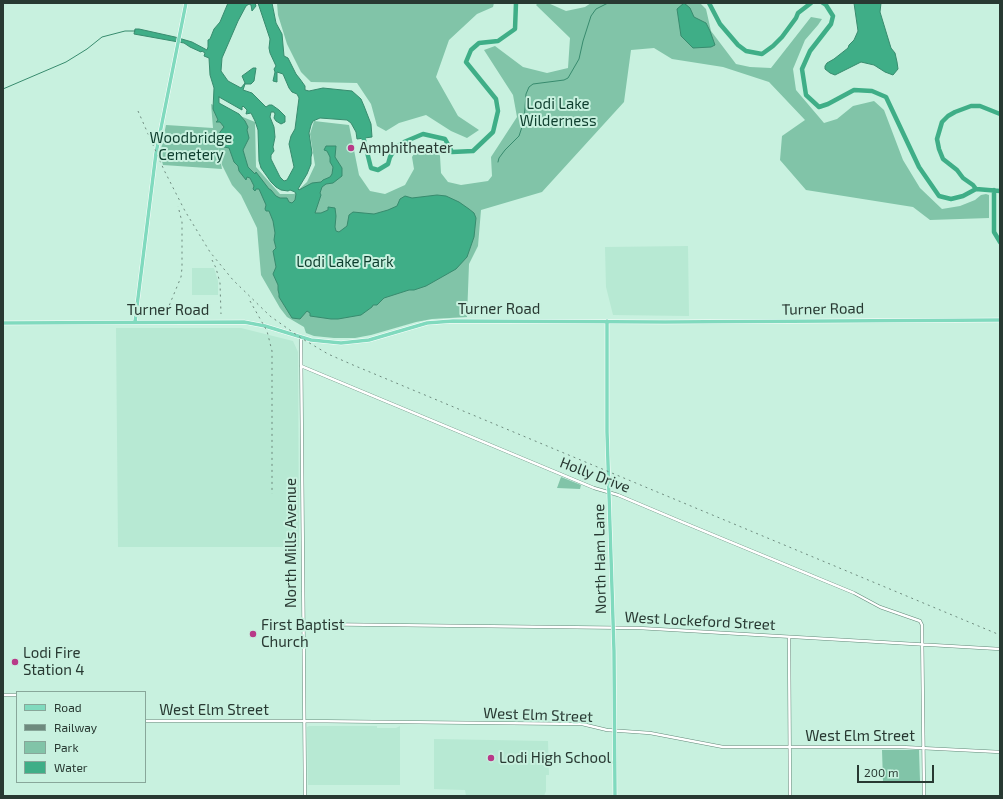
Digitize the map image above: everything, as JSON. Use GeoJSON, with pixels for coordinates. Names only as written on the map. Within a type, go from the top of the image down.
{"type":"FeatureCollection","features":[{"type":"Feature","properties":{"kind":"main road"},"geometry":{"type":"LineString","coordinates":[[136,322],[155,161],[186,3]]}},
{"type":"Feature","properties":{"kind":"main road","name":"Turner Road"},"geometry":{"type":"LineString","coordinates":[[3,323],[248,322],[320,342],[355,342],[376,338],[421,325],[446,321],[1000,320]]}},
{"type":"Feature","properties":{"kind":"main road","name":"North Ham Lane"},"geometry":{"type":"LineString","coordinates":[[607,321],[615,796]]}},
{"type":"Feature","properties":{"kind":"street","name":"North Mills Avenue"},"geometry":{"type":"LineString","coordinates":[[301,337],[302,624],[305,796]]}},
{"type":"Feature","properties":{"kind":"street","name":"Holly Drive"},"geometry":{"type":"LineString","coordinates":[[301,366],[594,488],[610,492],[854,593],[880,607],[920,621],[922,625],[922,645]]}},
{"type":"Feature","properties":{"kind":"street","name":"West Lockeford Street"},"geometry":{"type":"LineString","coordinates":[[302,624],[613,628],[1000,649]]}},
{"type":"Feature","properties":{"kind":"street"},"geometry":{"type":"LineString","coordinates":[[789,637],[790,796]]}},
{"type":"Feature","properties":{"kind":"street"},"geometry":{"type":"LineString","coordinates":[[922,645],[924,796]]}},
{"type":"Feature","properties":{"kind":"street"},"geometry":{"type":"LineString","coordinates":[[3,695],[16,695]]}},
{"type":"Feature","properties":{"kind":"street","name":"West Elm Street"},"geometry":{"type":"LineString","coordinates":[[146,721],[582,724],[615,730],[650,733],[723,747],[923,747],[1000,752]]}},
{"type":"Feature","properties":{"kind":"shaded area"},"geometry":{"type":"Polygon","coordinates":[[[688,246],[689,316],[613,315],[606,287],[605,247],[688,246]]]}},
{"type":"Feature","properties":{"kind":"shaded area"},"geometry":{"type":"Polygon","coordinates":[[[192,268],[214,268],[218,281],[218,295],[192,295],[192,268]]]}},
{"type":"Feature","properties":{"kind":"shaded area"},"geometry":{"type":"Polygon","coordinates":[[[116,328],[241,328],[293,341],[298,352],[299,547],[118,547],[116,328]]]}},
{"type":"Feature","properties":{"kind":"shaded area"},"geometry":{"type":"Polygon","coordinates":[[[377,726],[377,728],[396,728],[400,726],[400,785],[308,785],[307,727],[377,726]]]}},
{"type":"Feature","properties":{"kind":"shaded area","name":"Lodi High School"},"geometry":{"type":"Polygon","coordinates":[[[434,739],[548,741],[549,775],[546,775],[546,791],[544,796],[466,796],[465,790],[434,789],[434,739]]]}},
{"type":"Feature","properties":{"kind":"green space"},"geometry":{"type":"Polygon","coordinates":[[[277,3],[494,3],[493,7],[477,14],[449,40],[436,77],[458,116],[479,130],[467,138],[451,131],[426,115],[399,123],[386,131],[377,126],[371,104],[357,83],[311,82],[301,72],[287,44],[278,15],[277,3]]]}},
{"type":"Feature","properties":{"kind":"green space","name":"Lodi Lake Park"},"geometry":{"type":"Polygon","coordinates":[[[538,3],[548,3],[566,11],[585,7],[591,3],[700,3],[706,9],[711,31],[736,64],[750,67],[771,68],[811,17],[822,19],[805,40],[793,69],[796,90],[824,123],[837,119],[853,106],[874,101],[884,110],[903,160],[920,188],[942,209],[960,206],[975,200],[981,195],[989,195],[989,218],[930,220],[913,207],[806,190],[780,160],[782,136],[805,120],[769,82],[723,67],[672,59],[654,48],[631,50],[624,102],[542,192],[481,210],[478,246],[469,264],[467,317],[432,319],[371,335],[355,338],[334,338],[314,336],[306,333],[304,327],[287,317],[280,308],[261,275],[257,228],[241,195],[232,185],[222,165],[217,142],[222,169],[163,165],[160,154],[166,125],[213,128],[211,104],[255,122],[256,167],[280,194],[294,194],[307,182],[315,165],[310,134],[314,121],[349,125],[359,175],[370,191],[385,194],[405,185],[414,169],[412,157],[419,146],[436,147],[440,156],[441,173],[448,182],[461,185],[488,181],[492,176],[491,157],[517,117],[513,95],[484,50],[495,46],[523,67],[547,73],[568,68],[570,38],[536,5],[538,3]]]}},
{"type":"Feature","properties":{"kind":"green space"},"geometry":{"type":"Polygon","coordinates":[[[561,477],[581,485],[580,489],[557,488],[561,477]]]}},
{"type":"Feature","properties":{"kind":"green space"},"geometry":{"type":"Polygon","coordinates":[[[882,750],[919,750],[920,781],[883,781],[882,750]]]}},
{"type":"Feature","properties":{"kind":"water"},"geometry":{"type":"Polygon","coordinates":[[[228,3],[255,3],[256,6],[252,11],[251,5],[249,4],[246,6],[238,21],[222,58],[221,71],[228,81],[241,88],[245,83],[242,76],[253,68],[256,68],[254,81],[251,84],[245,84],[243,90],[252,93],[266,107],[272,105],[285,116],[285,122],[281,124],[274,118],[274,112],[271,112],[270,117],[274,127],[275,137],[273,147],[274,151],[271,155],[271,159],[280,177],[284,181],[287,180],[294,167],[289,144],[295,129],[299,98],[297,94],[292,92],[289,88],[283,74],[277,72],[277,82],[273,81],[275,72],[274,69],[276,66],[270,53],[270,39],[258,3],[272,3],[276,23],[282,34],[284,56],[288,58],[296,74],[305,86],[305,90],[309,91],[323,88],[352,91],[361,99],[371,124],[372,137],[357,139],[356,132],[351,123],[347,120],[320,118],[313,121],[309,133],[312,153],[311,164],[298,189],[299,190],[312,183],[321,182],[330,177],[332,174],[333,167],[330,162],[330,157],[327,151],[324,150],[326,146],[336,146],[335,157],[342,168],[342,176],[333,183],[326,184],[322,187],[315,213],[321,213],[328,210],[328,207],[335,208],[335,227],[336,231],[339,232],[347,226],[349,215],[353,212],[374,214],[388,210],[397,206],[400,199],[405,196],[412,198],[437,195],[446,196],[469,209],[474,213],[476,218],[474,237],[467,257],[456,269],[426,286],[384,298],[377,305],[373,305],[361,315],[331,319],[310,316],[310,313],[307,311],[300,319],[292,318],[279,297],[278,285],[273,274],[276,267],[273,251],[276,248],[273,221],[269,211],[266,211],[265,209],[266,205],[259,189],[256,189],[255,191],[253,189],[254,186],[250,178],[247,177],[246,180],[239,171],[229,148],[224,147],[221,144],[219,137],[220,132],[224,127],[220,122],[216,122],[218,120],[213,109],[214,88],[210,75],[209,58],[204,56],[205,53],[202,51],[201,52],[184,43],[134,34],[135,29],[139,29],[192,42],[207,50],[208,40],[220,22],[228,3]],[[219,97],[219,103],[239,114],[248,127],[247,130],[249,138],[243,150],[248,167],[255,174],[256,172],[276,196],[280,198],[287,198],[289,202],[292,203],[295,200],[295,192],[290,190],[281,190],[276,187],[261,168],[259,161],[258,130],[251,113],[246,114],[247,110],[243,106],[242,110],[219,97]]]}},
{"type":"Feature","properties":{"kind":"water"},"geometry":{"type":"Polygon","coordinates":[[[684,3],[690,8],[694,17],[706,23],[715,45],[711,47],[693,48],[681,36],[677,9],[684,3]]]}},
{"type":"Feature","properties":{"kind":"water"},"geometry":{"type":"Polygon","coordinates":[[[854,3],[881,3],[880,12],[897,62],[898,69],[893,75],[874,65],[861,62],[835,75],[825,69],[827,63],[848,48],[858,31],[854,3]]]}},
{"type":"Feature","properties":{"kind":"waterway"},"geometry":{"type":"LineString","coordinates":[[362,132],[371,168],[378,170],[388,164],[396,147],[423,134],[445,139],[452,152],[473,151],[493,132],[498,111],[496,99],[466,62],[471,50],[479,43],[498,41],[515,29],[516,3]]}},
{"type":"Feature","properties":{"kind":"waterway"},"geometry":{"type":"LineString","coordinates":[[498,162],[505,150],[519,136],[524,121],[526,94],[529,87],[533,84],[564,80],[568,78],[579,59],[591,16],[596,9],[608,3]]}},
{"type":"Feature","properties":{"kind":"waterway"},"geometry":{"type":"LineString","coordinates":[[709,3],[720,24],[738,45],[746,51],[762,54],[782,37],[798,13],[811,3]]}},
{"type":"Feature","properties":{"kind":"waterway"},"geometry":{"type":"LineString","coordinates":[[823,3],[833,16],[831,24],[810,51],[802,69],[806,95],[819,107],[828,104],[854,90],[872,91],[886,97],[919,167],[939,196],[951,199],[963,196],[976,189],[963,178],[957,170],[943,159],[937,139],[942,122],[955,112],[971,106],[980,106],[1000,114]]}},
{"type":"Feature","properties":{"kind":"waterway"},"geometry":{"type":"LineString","coordinates":[[3,89],[66,62],[87,49],[102,37],[125,31],[135,31]]}},
{"type":"Feature","properties":{"kind":"waterway"},"geometry":{"type":"LineString","coordinates":[[976,189],[1000,191]]}},
{"type":"Feature","properties":{"kind":"waterway"},"geometry":{"type":"LineString","coordinates":[[994,190],[994,232],[1000,242]]}},
{"type":"Feature","properties":{"kind":"railway"},"geometry":{"type":"LineString","coordinates":[[138,111],[164,170],[185,211],[210,252],[233,280],[270,316],[301,338],[328,354],[353,365],[1000,635]]}},
{"type":"Feature","properties":{"kind":"railway"},"geometry":{"type":"LineString","coordinates":[[167,317],[169,306],[181,277],[182,268],[182,222],[178,206]]}},
{"type":"Feature","properties":{"kind":"railway"},"geometry":{"type":"LineString","coordinates":[[212,260],[220,283],[221,314]]}},
{"type":"Feature","properties":{"kind":"railway"},"geometry":{"type":"LineString","coordinates":[[250,301],[267,331],[272,351],[272,494]]}},
{"type":"Feature","properties":{"kind":"place","name":"Amphitheater"},"geometry":{"type":"Point","coordinates":[351,148]}},
{"type":"Feature","properties":{"kind":"place","name":"First Baptist Church"},"geometry":{"type":"Point","coordinates":[253,634]}},
{"type":"Feature","properties":{"kind":"place","name":"Lodi Fire Station 4"},"geometry":{"type":"Point","coordinates":[15,662]}},
{"type":"Feature","properties":{"kind":"place","name":"Lodi High School"},"geometry":{"type":"Point","coordinates":[491,758]}},
{"type":"Feature","properties":{"kind":"park label","name":"Lodi Lake Wilderness"},"geometry":{"type":"Point","coordinates":[558,112]}},
{"type":"Feature","properties":{"kind":"park label","name":"Woodbridge Cemetery"},"geometry":{"type":"Point","coordinates":[191,146]}}]}
